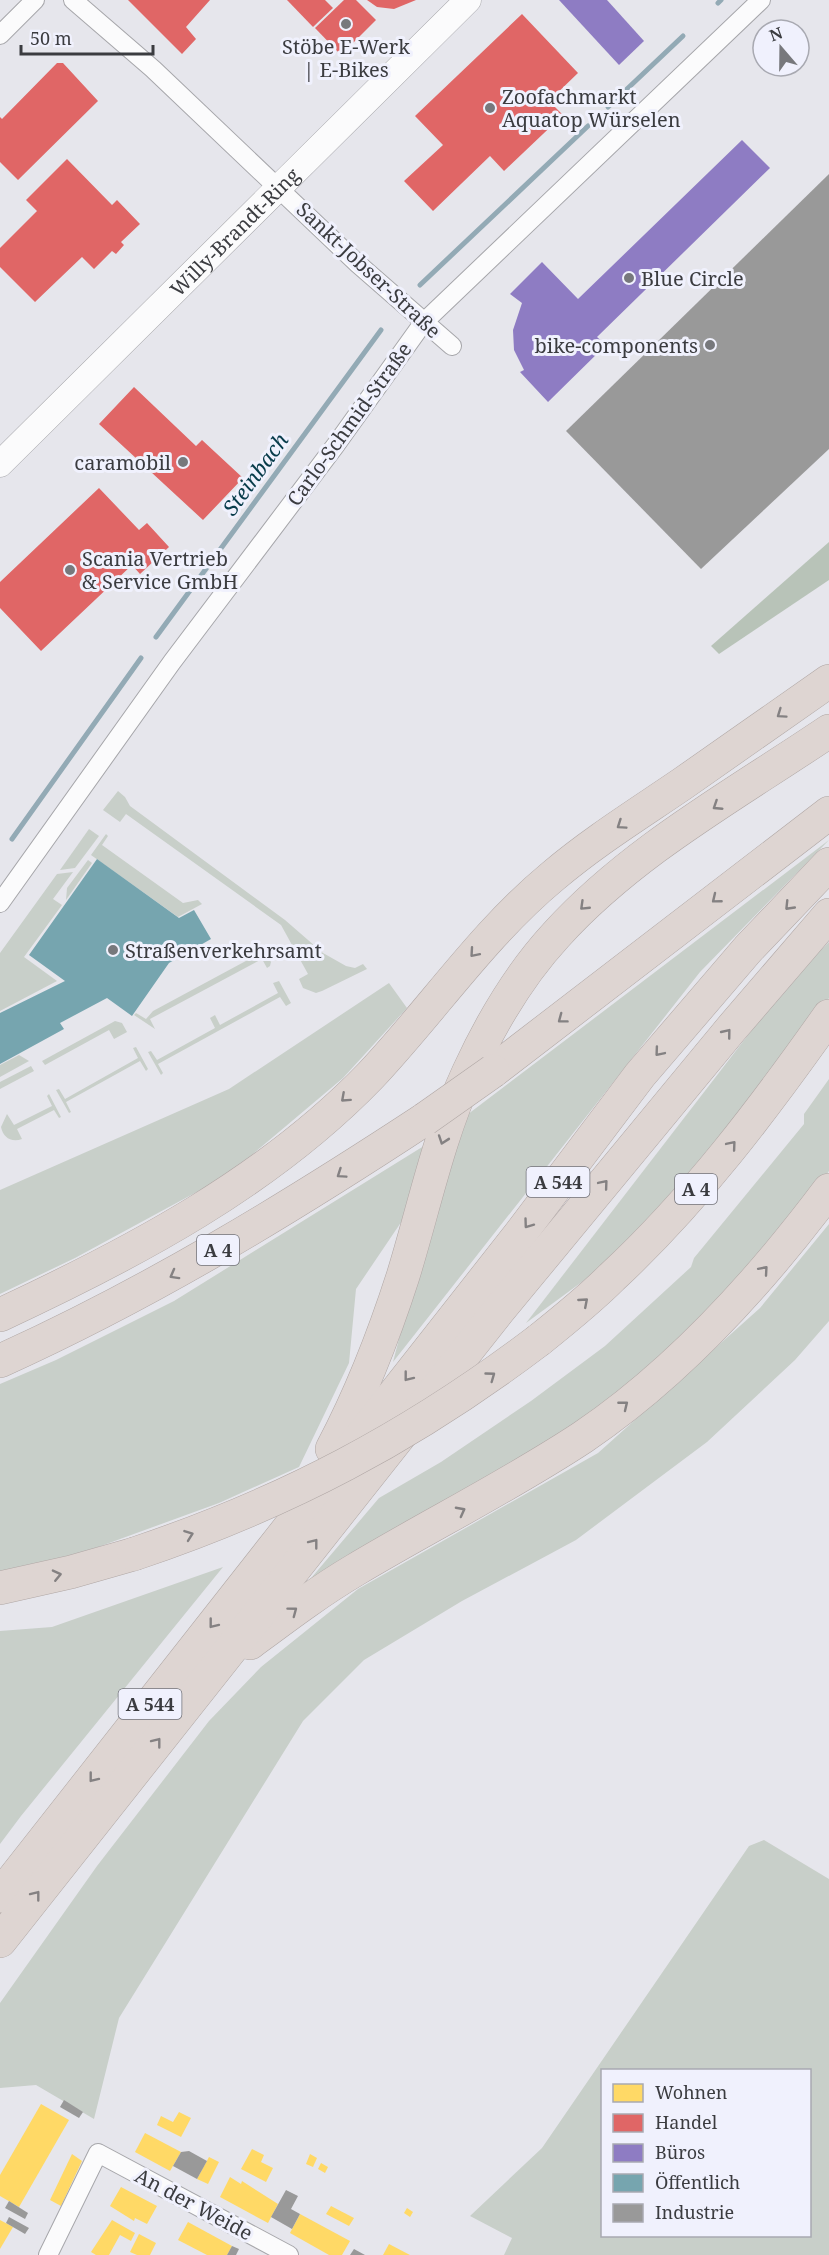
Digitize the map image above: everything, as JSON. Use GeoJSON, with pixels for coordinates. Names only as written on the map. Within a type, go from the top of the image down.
{"type":"FeatureCollection","features":[{"type":"Feature","properties":{"kind":"highway"},"geometry":{"type":"LineString","coordinates":[[0,1315],[172,1226],[272,1161],[370,1075],[479,947],[553,876],[597,841],[829,681]]}},
{"type":"Feature","properties":{"kind":"highway"},"geometry":{"type":"LineString","coordinates":[[766,774],[829,721]]}},
{"type":"Feature","properties":{"kind":"highway"},"geometry":{"type":"LineString","coordinates":[[301,1512],[357,1399],[402,1278],[442,1142],[468,1073],[502,1011],[554,936],[584,905],[684,827],[829,731]]}},
{"type":"Feature","properties":{"kind":"highway","name":"A 4"},"geometry":{"type":"LineString","coordinates":[[0,1361],[94,1316],[209,1256],[312,1193],[425,1119],[493,1071],[829,813]]}},
{"type":"Feature","properties":{"kind":"highway","name":"A 544"},"geometry":{"type":"LineString","coordinates":[[0,1896],[520,1234],[640,1075],[748,949],[829,864]]}},
{"type":"Feature","properties":{"kind":"highway","name":"A 544"},"geometry":{"type":"LineString","coordinates":[[0,1941],[499,1310],[731,1029],[829,915]]}},
{"type":"Feature","properties":{"kind":"highway","name":"A 4"},"geometry":{"type":"LineString","coordinates":[[0,1588],[71,1572],[134,1554],[245,1513],[349,1464],[446,1407],[539,1340],[612,1278],[687,1199],[755,1117],[829,1016]]}},
{"type":"Feature","properties":{"kind":"highway"},"geometry":{"type":"LineString","coordinates":[[213,1671],[330,1585],[507,1485],[585,1436],[620,1409],[662,1375],[741,1297],[799,1230],[829,1190]]}},
{"type":"Feature","properties":{"kind":"street"},"geometry":{"type":"LineString","coordinates":[[0,35],[35,0]]}},
{"type":"Feature","properties":{"kind":"street","name":"Sankt-Jobser-Straße"},"geometry":{"type":"LineString","coordinates":[[73,0],[153,69],[423,323],[452,346]]}},
{"type":"Feature","properties":{"kind":"street","name":"Willy-Brandt-Ring"},"geometry":{"type":"LineString","coordinates":[[0,464],[468,0]]}},
{"type":"Feature","properties":{"kind":"street","name":"Carlo-Schmid-Straße"},"geometry":{"type":"LineString","coordinates":[[0,903],[172,662],[335,446],[423,323],[760,0]]}},
{"type":"Feature","properties":{"kind":"street","name":"An der Weide"},"geometry":{"type":"LineString","coordinates":[[48,2255],[98,2153],[289,2255]]}},
{"type":"Feature","properties":{"kind":"shaded area"},"geometry":{"type":"Polygon","coordinates":[[[829,542],[829,580],[719,654],[711,646],[829,542]]]}},
{"type":"Feature","properties":{"kind":"shaded area"},"geometry":{"type":"Polygon","coordinates":[[[118,791],[130,806],[285,920],[323,953],[346,966],[355,968],[363,964],[367,969],[316,993],[303,988],[299,979],[308,974],[281,925],[126,814],[120,822],[103,810],[118,791]]]}},
{"type":"Feature","properties":{"kind":"shaded area"},"geometry":{"type":"Polygon","coordinates":[[[89,829],[99,836],[75,868],[60,870],[89,829]]]}},
{"type":"Feature","properties":{"kind":"shaded area"},"geometry":{"type":"Polygon","coordinates":[[[106,834],[108,836],[102,845],[183,903],[198,900],[202,904],[178,917],[91,855],[106,834]]]}},
{"type":"Feature","properties":{"kind":"shaded area"},"geometry":{"type":"Polygon","coordinates":[[[829,840],[700,972],[393,1362],[455,1124],[829,840]]]}},
{"type":"Feature","properties":{"kind":"shaded area"},"geometry":{"type":"Polygon","coordinates":[[[88,860],[92,863],[66,900],[67,888],[88,860]]]}},
{"type":"Feature","properties":{"kind":"shaded area"},"geometry":{"type":"Polygon","coordinates":[[[73,872],[53,899],[62,905],[24,957],[57,981],[0,1011],[0,953],[57,874],[73,872]]]}},
{"type":"Feature","properties":{"kind":"shaded area"},"geometry":{"type":"Polygon","coordinates":[[[829,942],[829,998],[765,1085],[658,1212],[594,1273],[526,1323],[792,978],[829,942]]]}},
{"type":"Feature","properties":{"kind":"shaded area"},"geometry":{"type":"Polygon","coordinates":[[[253,943],[260,943],[271,962],[267,968],[262,959],[150,1019],[155,1029],[134,1015],[136,1013],[146,1019],[153,1011],[259,954],[253,943]]]}},
{"type":"Feature","properties":{"kind":"shaded area"},"geometry":{"type":"Polygon","coordinates":[[[279,981],[291,1003],[286,1006],[280,997],[158,1064],[163,1073],[161,1075],[148,1052],[151,1051],[157,1060],[215,1028],[210,1018],[215,1015],[220,1025],[278,993],[273,983],[279,981]]]}},
{"type":"Feature","properties":{"kind":"shaded area"},"geometry":{"type":"Polygon","coordinates":[[[389,983],[407,1008],[343,1078],[228,1175],[75,1258],[0,1294],[0,1190],[229,1089],[389,983]]]}},
{"type":"Feature","properties":{"kind":"shaded area"},"geometry":{"type":"Polygon","coordinates":[[[115,1021],[122,1023],[127,1032],[114,1039],[109,1030],[45,1065],[42,1061],[115,1021]]]}},
{"type":"Feature","properties":{"kind":"shaded area"},"geometry":{"type":"Polygon","coordinates":[[[136,1047],[148,1069],[146,1071],[140,1061],[66,1102],[71,1112],[69,1113],[56,1090],[59,1089],[65,1099],[138,1058],[133,1048],[136,1047]]]}},
{"type":"Feature","properties":{"kind":"shaded area"},"geometry":{"type":"Polygon","coordinates":[[[19,1055],[29,1061],[0,1077],[0,1065],[19,1055]]]}},
{"type":"Feature","properties":{"kind":"shaded area"},"geometry":{"type":"Polygon","coordinates":[[[31,1066],[34,1071],[0,1089],[0,1082],[31,1066]]]}},
{"type":"Feature","properties":{"kind":"shaded area"},"geometry":{"type":"Polygon","coordinates":[[[829,1079],[829,1171],[793,1224],[735,1288],[593,1418],[301,1590],[379,1498],[441,1462],[531,1401],[605,1346],[691,1267],[694,1258],[804,1124],[804,1114],[829,1079]]]}},
{"type":"Feature","properties":{"kind":"shaded area"},"geometry":{"type":"Polygon","coordinates":[[[49,1094],[61,1117],[59,1118],[54,1110],[17,1129],[22,1139],[11,1140],[6,1136],[1,1127],[7,1114],[14,1125],[52,1106],[47,1096],[49,1094]]]}},
{"type":"Feature","properties":{"kind":"shaded area"},"geometry":{"type":"Polygon","coordinates":[[[427,1144],[408,1212],[356,1289],[349,1363],[299,1467],[219,1503],[57,1562],[0,1572],[0,1384],[56,1360],[174,1301],[427,1144]]]}},
{"type":"Feature","properties":{"kind":"shaded area"},"geometry":{"type":"Polygon","coordinates":[[[829,1224],[829,1321],[795,1360],[707,1442],[576,1540],[462,1601],[364,1660],[303,1721],[119,2018],[94,2119],[36,2085],[0,2088],[0,2003],[97,1866],[209,1721],[261,1667],[358,1589],[598,1453],[760,1308],[829,1224]]]}},
{"type":"Feature","properties":{"kind":"shaded area"},"geometry":{"type":"Polygon","coordinates":[[[223,1567],[0,1844],[0,1631],[52,1627],[223,1567]]]}},
{"type":"Feature","properties":{"kind":"shaded area"},"geometry":{"type":"Polygon","coordinates":[[[764,1840],[829,1879],[829,2255],[504,2255],[512,2238],[470,2216],[542,2148],[749,1846],[764,1840]]]}},
{"type":"Feature","properties":{"kind":"building: Wohnen"},"geometry":{"type":"Polygon","coordinates":[[[41,2104],[69,2120],[19,2207],[0,2196],[0,2175],[41,2104]]]}},
{"type":"Feature","properties":{"kind":"building: Wohnen"},"geometry":{"type":"Polygon","coordinates":[[[179,2112],[191,2118],[181,2137],[157,2125],[161,2116],[173,2122],[179,2112]]]}},
{"type":"Feature","properties":{"kind":"building: Wohnen"},"geometry":{"type":"Polygon","coordinates":[[[145,2133],[181,2152],[170,2171],[135,2152],[145,2133]]]}},
{"type":"Feature","properties":{"kind":"building: Wohnen"},"geometry":{"type":"Polygon","coordinates":[[[252,2149],[264,2155],[261,2162],[273,2168],[266,2182],[241,2169],[252,2149]]]}},
{"type":"Feature","properties":{"kind":"building: Wohnen"},"geometry":{"type":"Polygon","coordinates":[[[72,2154],[82,2161],[61,2206],[50,2200],[72,2154]]]}},
{"type":"Feature","properties":{"kind":"building: Wohnen"},"geometry":{"type":"Polygon","coordinates":[[[310,2154],[317,2158],[313,2167],[306,2164],[310,2154]]]}},
{"type":"Feature","properties":{"kind":"building: Wohnen"},"geometry":{"type":"Polygon","coordinates":[[[209,2157],[219,2162],[208,2184],[197,2179],[209,2157]]]}},
{"type":"Feature","properties":{"kind":"building: Wohnen"},"geometry":{"type":"Polygon","coordinates":[[[321,2163],[328,2167],[325,2173],[318,2169],[321,2163]]]}},
{"type":"Feature","properties":{"kind":"building: Wohnen"},"geometry":{"type":"Polygon","coordinates":[[[230,2177],[241,2184],[242,2181],[278,2204],[268,2223],[220,2197],[230,2177]]]}},
{"type":"Feature","properties":{"kind":"building: Wohnen"},"geometry":{"type":"Polygon","coordinates":[[[121,2187],[157,2206],[147,2224],[135,2218],[134,2221],[110,2206],[121,2187]]]}},
{"type":"Feature","properties":{"kind":"building: Wohnen"},"geometry":{"type":"Polygon","coordinates":[[[331,2206],[354,2218],[349,2226],[326,2214],[331,2206]]]}},
{"type":"Feature","properties":{"kind":"building: Wohnen"},"geometry":{"type":"Polygon","coordinates":[[[407,2208],[413,2212],[410,2217],[404,2213],[407,2208]]]}},
{"type":"Feature","properties":{"kind":"building: Wohnen"},"geometry":{"type":"Polygon","coordinates":[[[300,2214],[350,2241],[342,2255],[329,2255],[290,2233],[300,2214]]]}},
{"type":"Feature","properties":{"kind":"building: Wohnen"},"geometry":{"type":"Polygon","coordinates":[[[0,2220],[13,2227],[0,2249],[0,2220]]]}},
{"type":"Feature","properties":{"kind":"building: Wohnen"},"geometry":{"type":"Polygon","coordinates":[[[112,2220],[135,2233],[131,2241],[120,2235],[109,2255],[96,2255],[91,2252],[112,2220]]]}},
{"type":"Feature","properties":{"kind":"building: Wohnen"},"geometry":{"type":"Polygon","coordinates":[[[188,2222],[232,2246],[227,2255],[207,2255],[178,2240],[188,2222]]]}},
{"type":"Feature","properties":{"kind":"building: Wohnen"},"geometry":{"type":"Polygon","coordinates":[[[139,2234],[156,2243],[150,2255],[137,2255],[130,2252],[139,2234]]]}},
{"type":"Feature","properties":{"kind":"building: Wohnen"},"geometry":{"type":"Polygon","coordinates":[[[389,2244],[410,2255],[383,2255],[389,2244]]]}},
{"type":"Feature","properties":{"kind":"building: Handel"},"geometry":{"type":"Polygon","coordinates":[[[128,0],[210,0],[186,27],[196,39],[182,54],[128,0]]]}},
{"type":"Feature","properties":{"kind":"building: Handel"},"geometry":{"type":"Polygon","coordinates":[[[287,0],[325,0],[333,8],[313,27],[287,0]]]}},
{"type":"Feature","properties":{"kind":"building: Handel","name":"Stöbe E-Werk | E-Bikes"},"geometry":{"type":"Polygon","coordinates":[[[344,0],[356,0],[376,20],[341,55],[315,28],[344,0]]]}},
{"type":"Feature","properties":{"kind":"building: Handel"},"geometry":{"type":"Polygon","coordinates":[[[367,0],[416,0],[394,9],[377,7],[367,0]]]}},
{"type":"Feature","properties":{"kind":"building: Handel","name":"Zoofachmarkt Aquatop Würselen"},"geometry":{"type":"Polygon","coordinates":[[[522,14],[578,73],[549,101],[563,115],[504,171],[490,156],[433,211],[404,181],[443,145],[415,116],[522,14]]]}},
{"type":"Feature","properties":{"kind":"building: Handel"},"geometry":{"type":"Polygon","coordinates":[[[57,63],[63,63],[98,101],[18,180],[0,162],[0,117],[2,119],[57,63]]]}},
{"type":"Feature","properties":{"kind":"building: Handel"},"geometry":{"type":"Polygon","coordinates":[[[67,159],[112,205],[117,200],[140,224],[121,242],[124,245],[116,254],[112,251],[94,269],[82,257],[35,302],[0,267],[0,248],[37,211],[26,200],[67,159]]]}},
{"type":"Feature","properties":{"kind":"building: Handel","name":"caramobil"},"geometry":{"type":"Polygon","coordinates":[[[134,387],[196,446],[202,440],[243,478],[203,520],[99,424],[134,387]]]}},
{"type":"Feature","properties":{"kind":"building: Handel","name":"Scania Vertrieb & Service GmbH"},"geometry":{"type":"Polygon","coordinates":[[[99,488],[139,530],[147,523],[169,547],[140,574],[132,565],[41,651],[0,608],[0,582],[99,488]]]}},
{"type":"Feature","properties":{"kind":"building: Büros"},"geometry":{"type":"Polygon","coordinates":[[[559,0],[607,0],[644,41],[619,65],[559,0]]]}},
{"type":"Feature","properties":{"kind":"building: Büros","name":"Blue Circle"},"geometry":{"type":"Polygon","coordinates":[[[742,140],[770,168],[597,337],[606,345],[548,402],[520,372],[524,370],[514,350],[513,330],[522,303],[510,294],[542,262],[578,299],[742,140]]]}},
{"type":"Feature","properties":{"kind":"building: Öffentlich"},"geometry":{"type":"Polygon","coordinates":[[[97,859],[179,918],[194,910],[211,939],[169,963],[132,1016],[107,998],[60,1023],[64,1029],[0,1064],[0,1013],[65,981],[29,955],[97,859]]]}},
{"type":"Feature","properties":{"kind":"building: Industrie"},"geometry":{"type":"Polygon","coordinates":[[[829,174],[829,449],[701,569],[566,431],[829,174]]]}},
{"type":"Feature","properties":{"kind":"building: Industrie"},"geometry":{"type":"Polygon","coordinates":[[[64,2100],[83,2112],[79,2118],[60,2107],[64,2100]]]}},
{"type":"Feature","properties":{"kind":"building: Industrie"},"geometry":{"type":"Polygon","coordinates":[[[189,2151],[207,2161],[197,2179],[173,2166],[181,2152],[189,2151]]]}},
{"type":"Feature","properties":{"kind":"building: Industrie"},"geometry":{"type":"Polygon","coordinates":[[[286,2190],[298,2196],[291,2209],[300,2214],[292,2229],[271,2217],[286,2190]]]}},
{"type":"Feature","properties":{"kind":"building: Industrie"},"geometry":{"type":"Polygon","coordinates":[[[9,2201],[28,2213],[25,2219],[5,2208],[9,2201]]]}},
{"type":"Feature","properties":{"kind":"building: Industrie"},"geometry":{"type":"Polygon","coordinates":[[[9,2217],[29,2228],[25,2234],[6,2223],[9,2217]]]}},
{"type":"Feature","properties":{"kind":"building: Industrie"},"geometry":{"type":"Polygon","coordinates":[[[232,2246],[239,2249],[236,2255],[227,2255],[232,2246]]]}},
{"type":"Feature","properties":{"kind":"building: Industrie"},"geometry":{"type":"Polygon","coordinates":[[[354,2249],[365,2255],[350,2255],[354,2249]]]}},
{"type":"Feature","properties":{"kind":"waterway","name":"Steinbach"},"geometry":{"type":"LineString","coordinates":[[718,3],[721,0]]}},
{"type":"Feature","properties":{"kind":"waterway","name":"Steinbach"},"geometry":{"type":"LineString","coordinates":[[608,107],[683,36]]}},
{"type":"Feature","properties":{"kind":"waterway","name":"Steinbach"},"geometry":{"type":"LineString","coordinates":[[420,285],[588,126]]}},
{"type":"Feature","properties":{"kind":"waterway","name":"Steinbach"},"geometry":{"type":"LineString","coordinates":[[156,637],[381,330]]}},
{"type":"Feature","properties":{"kind":"waterway","name":"Steinbach"},"geometry":{"type":"LineString","coordinates":[[12,839],[141,658]]}},
{"type":"Feature","properties":{"kind":"place","name":"Stöbe E-Werk | E-Bikes"},"geometry":{"type":"Point","coordinates":[346,24]}},
{"type":"Feature","properties":{"kind":"place","name":"Zoofachmarkt Aquatop Würselen"},"geometry":{"type":"Point","coordinates":[490,108]}},
{"type":"Feature","properties":{"kind":"place","name":"Blue Circle"},"geometry":{"type":"Point","coordinates":[629,278]}},
{"type":"Feature","properties":{"kind":"place","name":"bike-components"},"geometry":{"type":"Point","coordinates":[710,345]}},
{"type":"Feature","properties":{"kind":"place","name":"caramobil"},"geometry":{"type":"Point","coordinates":[183,462]}},
{"type":"Feature","properties":{"kind":"place","name":"Scania Vertrieb & Service GmbH"},"geometry":{"type":"Point","coordinates":[70,570]}},
{"type":"Feature","properties":{"kind":"place","name":"Straßenverkehrsamt"},"geometry":{"type":"Point","coordinates":[113,950]}}]}
